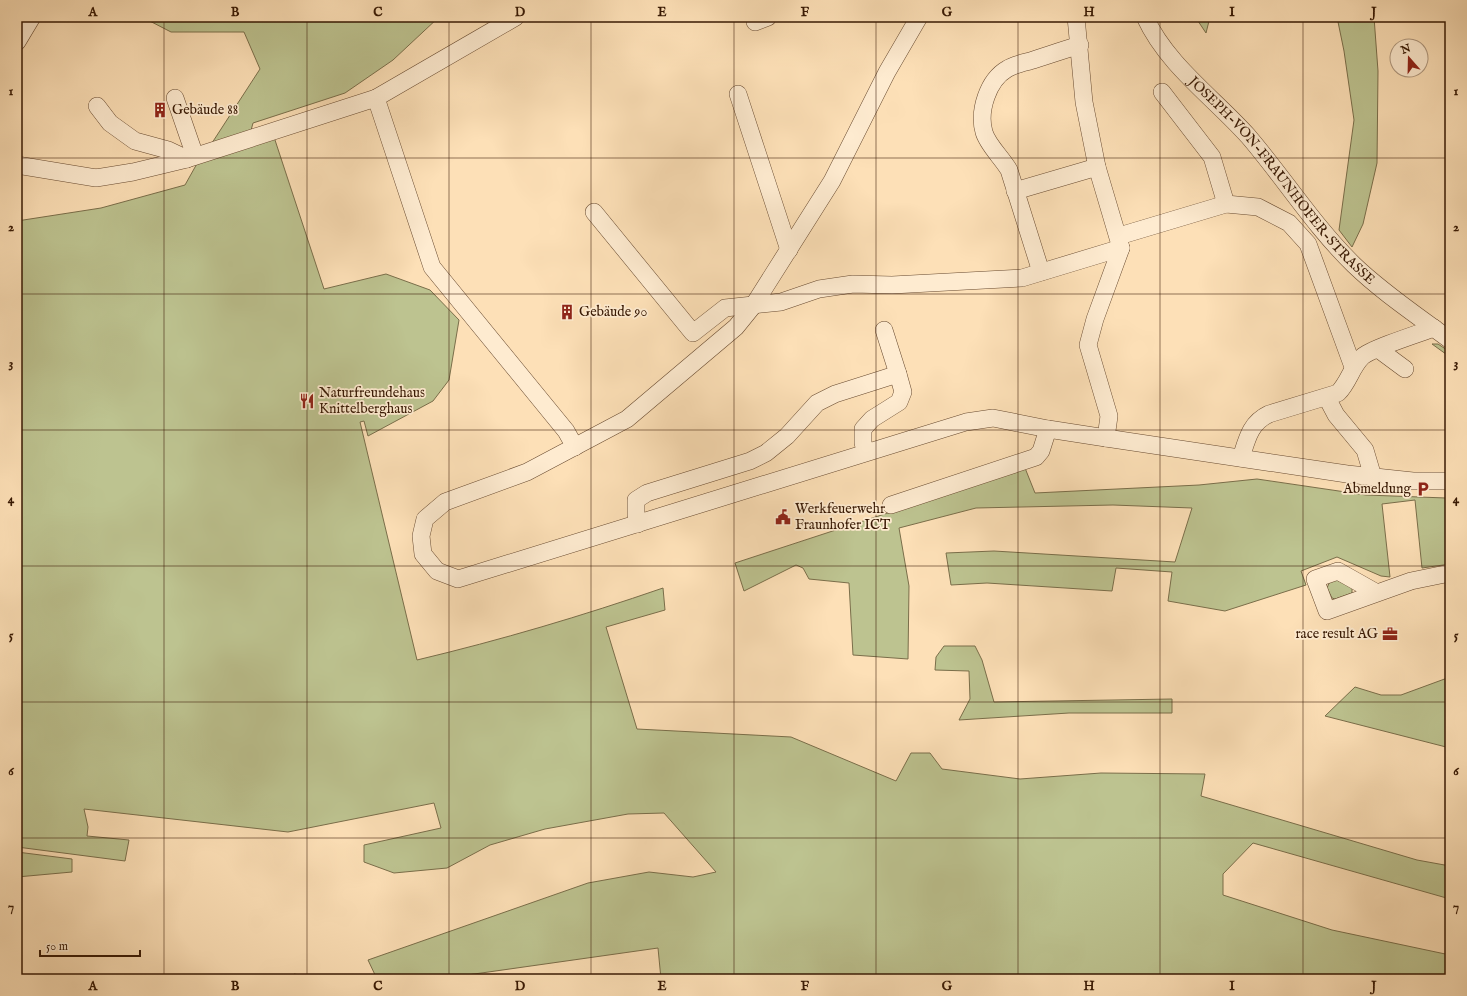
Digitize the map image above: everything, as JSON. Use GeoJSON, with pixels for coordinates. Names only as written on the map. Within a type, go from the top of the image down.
{"type":"FeatureCollection","features":[{"type":"Feature","properties":{"kind":"street"},"geometry":{"type":"LineString","coordinates":[[17,42],[32,17]]}},
{"type":"Feature","properties":{"kind":"street"},"geometry":{"type":"LineString","coordinates":[[17,166],[96,178],[196,156],[376,98],[516,17]]}},
{"type":"Feature","properties":{"kind":"street"},"geometry":{"type":"LineString","coordinates":[[919,17],[887,72],[832,181],[753,306],[736,327],[627,419],[527,472],[444,502],[425,519],[421,536],[424,554],[437,571],[458,578],[638,524],[966,422],[993,418],[1048,429],[1373,477],[1414,481],[1450,481]]}},
{"type":"Feature","properties":{"kind":"street"},"geometry":{"type":"LineString","coordinates":[[1076,17],[1080,45],[1084,102],[1097,167],[1120,242],[1088,344],[1109,416],[1106,438]]}},
{"type":"Feature","properties":{"kind":"street","name":"JOSEPH-VON-FRAUNHOFER-STRASSE"},"geometry":{"type":"LineString","coordinates":[[1145,17],[1160,44],[1174,61],[1248,136],[1337,247],[1381,288],[1450,340]]}},
{"type":"Feature","properties":{"kind":"street"},"geometry":{"type":"LineString","coordinates":[[1042,272],[1014,191],[1009,170],[1000,155],[989,144],[984,132],[982,117],[985,101],[993,82],[1006,69],[1080,45]]}},
{"type":"Feature","properties":{"kind":"street"},"geometry":{"type":"LineString","coordinates":[[1162,92],[1212,157],[1226,204]]}},
{"type":"Feature","properties":{"kind":"street"},"geometry":{"type":"LineString","coordinates":[[738,94],[789,250]]}},
{"type":"Feature","properties":{"kind":"street"},"geometry":{"type":"LineString","coordinates":[[175,98],[196,156]]}},
{"type":"Feature","properties":{"kind":"street"},"geometry":{"type":"LineString","coordinates":[[376,98],[432,267],[566,431],[575,447]]}},
{"type":"Feature","properties":{"kind":"street"},"geometry":{"type":"LineString","coordinates":[[97,106],[110,123],[135,141],[196,156]]}},
{"type":"Feature","properties":{"kind":"street"},"geometry":{"type":"LineString","coordinates":[[1014,191],[1097,167]]}},
{"type":"Feature","properties":{"kind":"street"},"geometry":{"type":"LineString","coordinates":[[594,212],[692,333],[724,308],[738,305],[753,306],[781,302],[819,289],[846,285],[892,285],[1022,278],[1226,204],[1258,207],[1290,223],[1308,244],[1353,367]]}},
{"type":"Feature","properties":{"kind":"street"},"geometry":{"type":"LineString","coordinates":[[1241,458],[1250,432],[1260,418],[1338,393],[1346,385],[1353,367],[1363,355],[1434,328]]}},
{"type":"Feature","properties":{"kind":"street"},"geometry":{"type":"LineString","coordinates":[[866,452],[863,442],[863,429],[872,419],[899,402],[903,392],[884,330]]}},
{"type":"Feature","properties":{"kind":"street"},"geometry":{"type":"LineString","coordinates":[[1378,349],[1405,369]]}},
{"type":"Feature","properties":{"kind":"street"},"geometry":{"type":"LineString","coordinates":[[638,524],[636,515],[636,500],[646,492],[750,461],[766,452],[787,436],[817,404],[835,394],[898,374]]}},
{"type":"Feature","properties":{"kind":"street"},"geometry":{"type":"LineString","coordinates":[[1326,398],[1336,416],[1365,450],[1373,477]]}},
{"type":"Feature","properties":{"kind":"street"},"geometry":{"type":"LineString","coordinates":[[891,505],[1036,457],[1041,451],[1048,429]]}},
{"type":"Feature","properties":{"kind":"street"},"geometry":{"type":"LineString","coordinates":[[1377,592],[1411,580],[1450,574]]}},
{"type":"Feature","properties":{"kind":"green space"},"geometry":{"type":"Polygon","coordinates":[[[142,17],[439,17],[393,60],[345,93],[253,123],[250,134],[210,146],[260,69],[244,32],[171,32],[142,17]]]}},
{"type":"Feature","properties":{"kind":"green space"},"geometry":{"type":"Polygon","coordinates":[[[1195,17],[1210,17],[1206,33],[1196,18],[1195,17]]]}},
{"type":"Feature","properties":{"kind":"green space"},"geometry":{"type":"Polygon","coordinates":[[[1337,17],[1374,17],[1378,71],[1377,163],[1363,224],[1352,247],[1339,230],[1354,120],[1344,51],[1337,17]]]}},
{"type":"Feature","properties":{"kind":"green space"},"geometry":{"type":"Polygon","coordinates":[[[274,137],[324,289],[386,274],[430,290],[459,320],[449,380],[433,401],[368,436],[364,421],[360,422],[417,660],[541,627],[663,588],[665,610],[606,627],[637,729],[791,737],[896,781],[911,753],[930,753],[942,769],[1020,779],[1101,773],[1205,774],[1201,796],[1417,860],[1450,866],[1450,899],[1253,843],[1223,874],[1223,895],[1332,930],[1450,955],[1450,979],[661,979],[658,948],[439,979],[377,979],[368,960],[588,883],[649,872],[693,877],[716,872],[664,813],[628,814],[545,829],[490,845],[447,868],[394,873],[364,862],[364,845],[441,828],[434,803],[288,832],[84,809],[88,827],[87,836],[129,840],[125,861],[17,847],[17,221],[101,208],[185,185],[199,160],[274,137]]]}},
{"type":"Feature","properties":{"kind":"green space"},"geometry":{"type":"Polygon","coordinates":[[[1432,344],[1438,344],[1450,352],[1450,357],[1432,344]]]}},
{"type":"Feature","properties":{"kind":"green space"},"geometry":{"type":"Polygon","coordinates":[[[1025,468],[1035,493],[1199,485],[1257,479],[1366,495],[1446,498],[1450,496],[1450,564],[1422,568],[1415,500],[1382,504],[1390,577],[1381,576],[1337,557],[1301,571],[1306,585],[1225,611],[1168,601],[1172,572],[1116,568],[1112,591],[987,583],[951,585],[946,553],[994,551],[1175,562],[1192,508],[1113,505],[976,508],[899,528],[909,586],[908,659],[853,655],[849,583],[809,579],[803,568],[796,565],[744,591],[735,563],[1025,468]]]}},
{"type":"Feature","properties":{"kind":"green space"},"geometry":{"type":"Polygon","coordinates":[[[1334,579],[1352,587],[1352,593],[1335,599],[1332,598],[1327,588],[1330,581],[1334,579]]]}},
{"type":"Feature","properties":{"kind":"green space"},"geometry":{"type":"Polygon","coordinates":[[[944,646],[975,646],[982,660],[994,702],[1172,699],[1172,713],[1069,713],[959,720],[970,699],[969,671],[935,670],[936,657],[944,646]]]}},
{"type":"Feature","properties":{"kind":"green space"},"geometry":{"type":"Polygon","coordinates":[[[1450,677],[1450,748],[1325,716],[1355,687],[1381,695],[1401,695],[1450,677]]]}},
{"type":"Feature","properties":{"kind":"green space"},"geometry":{"type":"Polygon","coordinates":[[[17,852],[72,859],[72,872],[17,877],[17,852]]]}},
{"type":"Feature","properties":{"kind":"green space"},"geometry":{"type":"Polygon","coordinates":[[[294,974],[322,979],[293,979],[294,974]]]}},
{"type":"Feature","properties":{"kind":"place","name":"Gebäude 88"},"geometry":{"type":"Point","coordinates":[160,110]}},
{"type":"Feature","properties":{"kind":"place","name":"Gebäude 90"},"geometry":{"type":"Point","coordinates":[567,312]}},
{"type":"Feature","properties":{"kind":"place","name":"Naturfreundehaus Knittelberghaus"},"geometry":{"type":"Point","coordinates":[307,401]}},
{"type":"Feature","properties":{"kind":"place","name":"Abmeldung"},"geometry":{"type":"Point","coordinates":[1423,489]}},
{"type":"Feature","properties":{"kind":"place","name":"Werkfeuerwehr Fraunhofer ICT"},"geometry":{"type":"Point","coordinates":[783,517]}},
{"type":"Feature","properties":{"kind":"place","name":"race result AG"},"geometry":{"type":"Point","coordinates":[1390,634]}}]}
